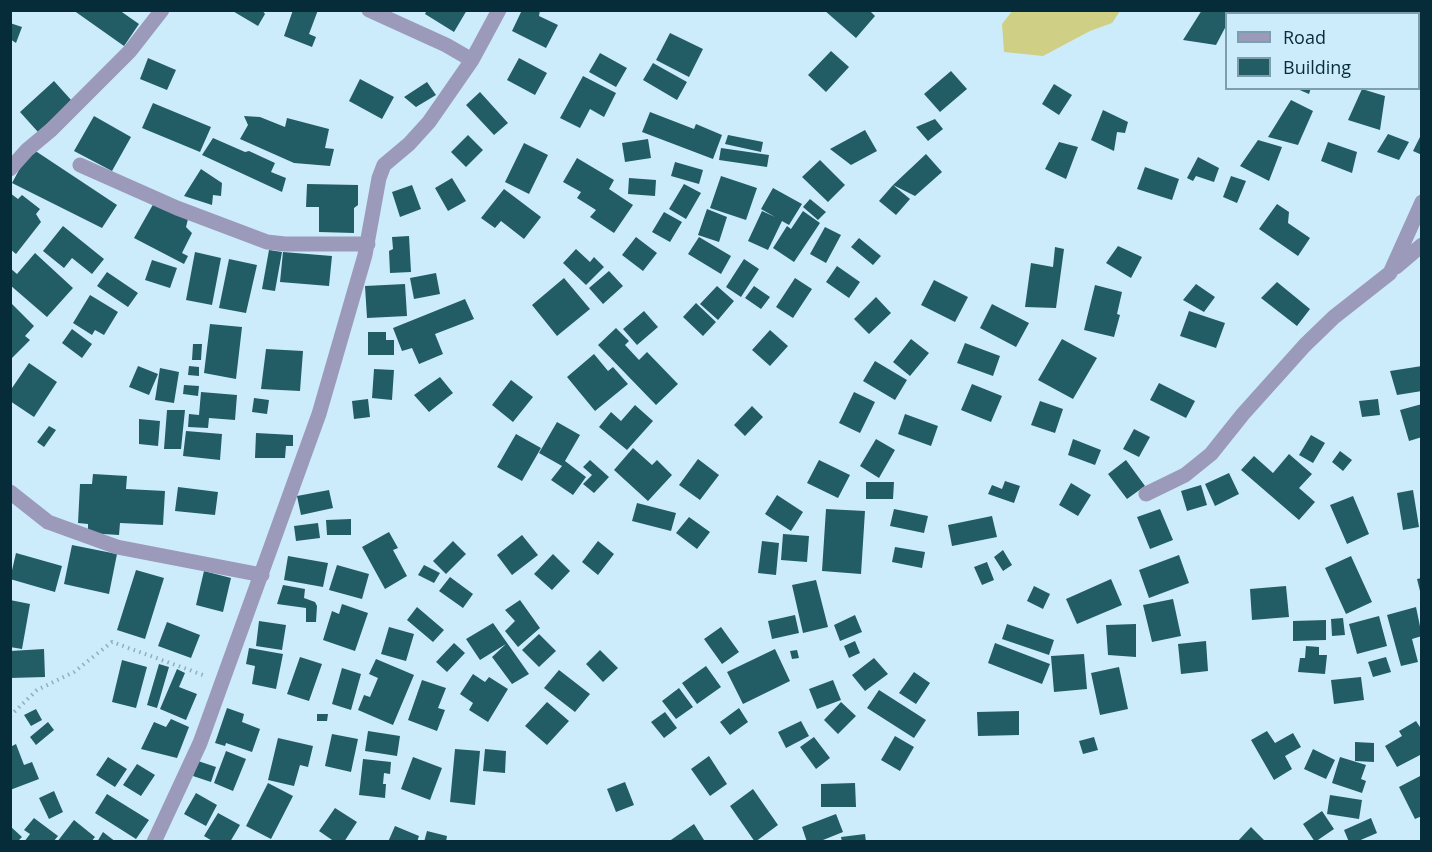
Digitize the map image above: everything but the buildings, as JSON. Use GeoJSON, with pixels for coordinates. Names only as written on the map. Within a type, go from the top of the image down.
{"type":"FeatureCollection","features":[{"type":"Feature","properties":{"kind":"street"},"geometry":{"type":"LineString","coordinates":[[10,169],[130,51],[162,10]]}},
{"type":"Feature","properties":{"kind":"street"},"geometry":{"type":"LineString","coordinates":[[369,10],[446,45],[472,60]]}},
{"type":"Feature","properties":{"kind":"street"},"geometry":{"type":"LineString","coordinates":[[154,842],[192,763],[319,414],[368,244],[379,178],[384,165],[409,144],[429,122],[472,60],[499,10]]}},
{"type":"Feature","properties":{"kind":"street"},"geometry":{"type":"LineString","coordinates":[[80,165],[177,208],[267,242],[296,245],[368,244]]}},
{"type":"Feature","properties":{"kind":"street"},"geometry":{"type":"LineString","coordinates":[[1390,273],[1422,202]]}},
{"type":"Feature","properties":{"kind":"street"},"geometry":{"type":"LineString","coordinates":[[1146,494],[1185,475],[1211,454],[1243,414],[1305,345],[1334,317],[1422,245]]}},
{"type":"Feature","properties":{"kind":"street"},"geometry":{"type":"LineString","coordinates":[[10,492],[48,522],[117,547],[262,575]]}},
{"type":"Feature","properties":{"kind":"path"},"geometry":{"type":"LineString","coordinates":[[10,716],[37,690],[74,672],[112,642],[223,682]]}},
{"type":"Feature","properties":{"kind":"shaded area"},"geometry":{"type":"Polygon","coordinates":[[[1013,10],[1120,11],[1112,23],[1090,31],[1043,56],[1004,52],[1002,24],[1013,10]]]}}]}
